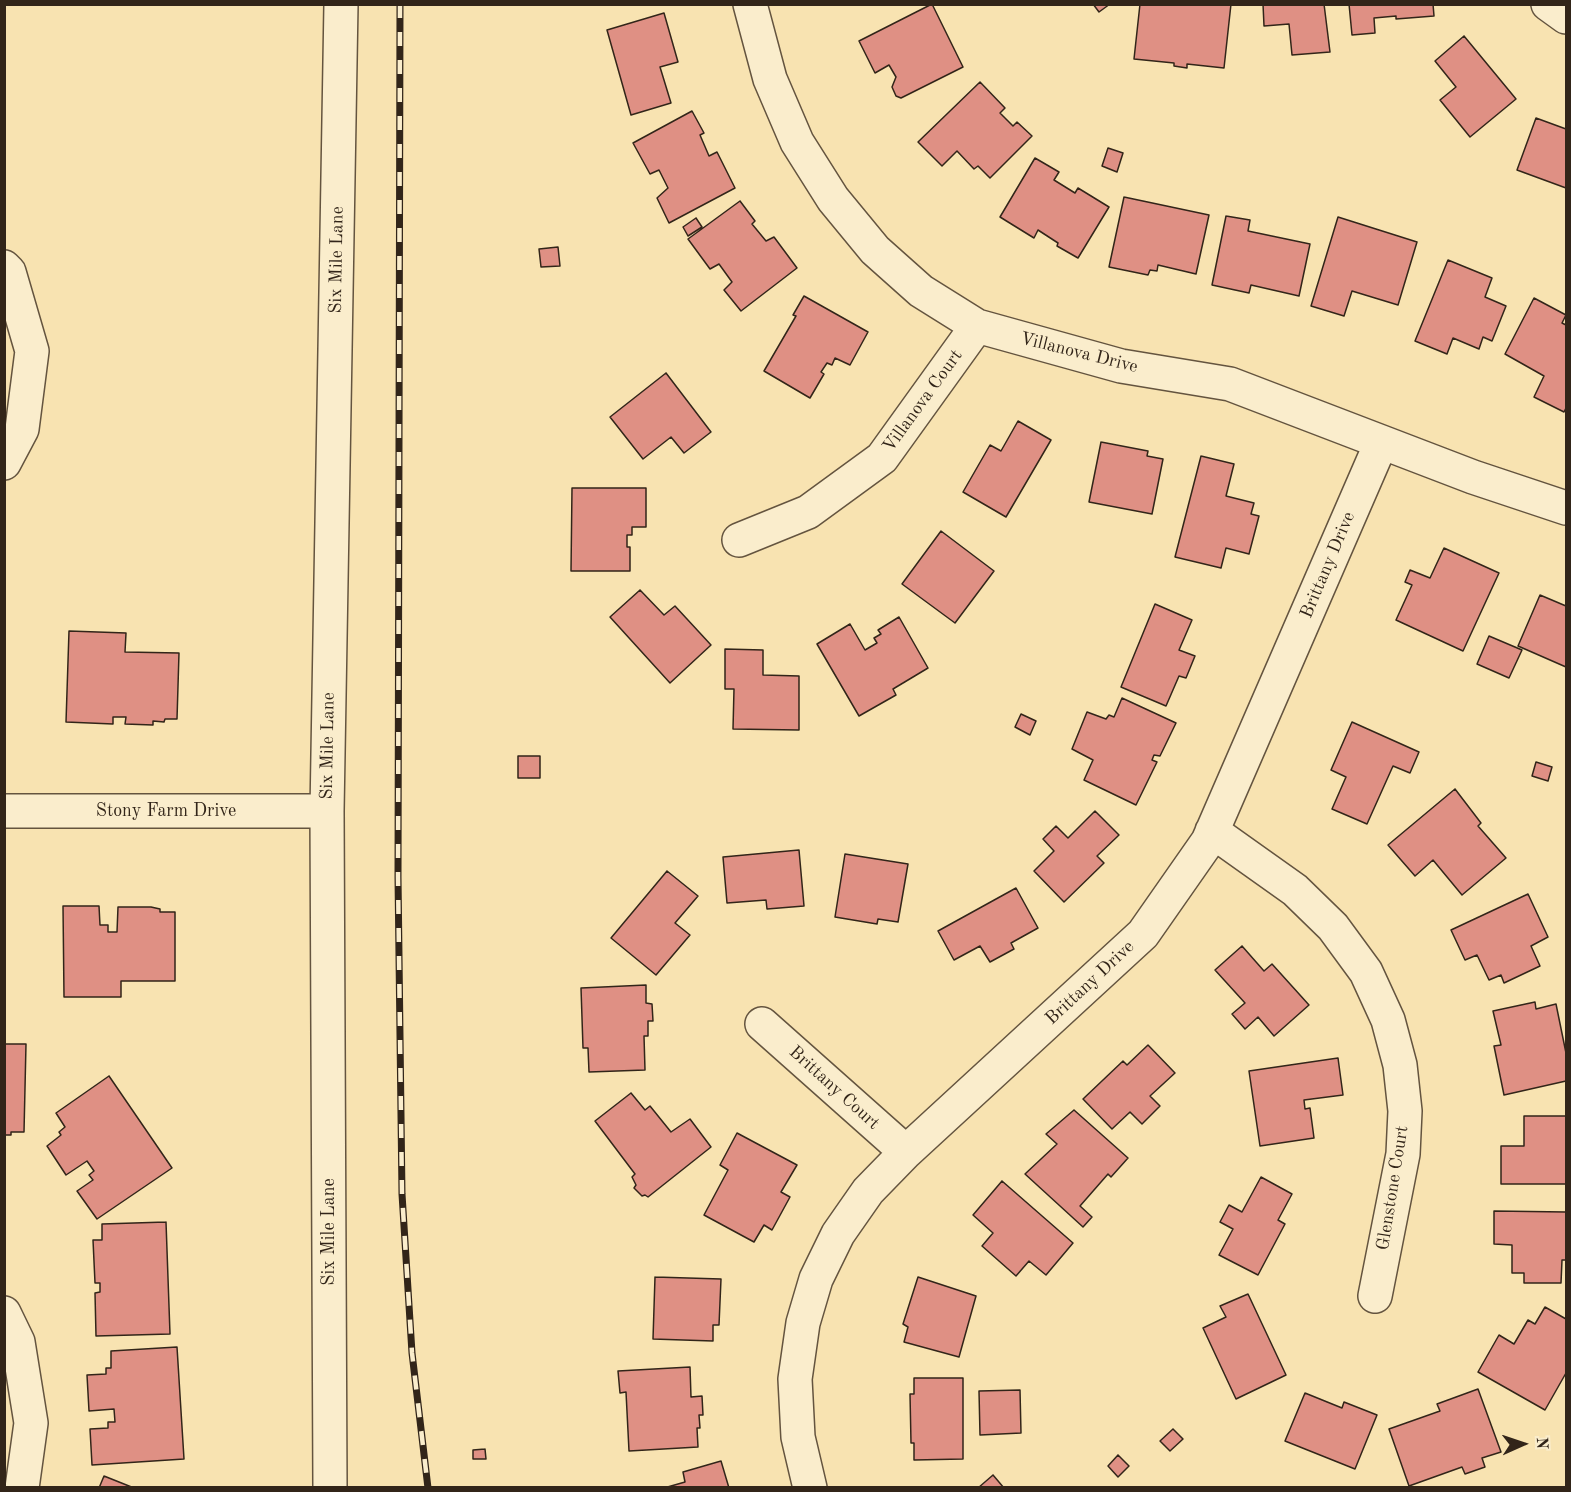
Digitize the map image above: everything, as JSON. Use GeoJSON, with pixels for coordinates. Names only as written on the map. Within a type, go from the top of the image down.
{"type":"FeatureCollection","features":[{"type":"Feature","properties":{"kind":"street","name":"Six Mile Lane"},"geometry":{"type":"LineString","coordinates":[[330,1488],[327,811],[341,4]]}},
{"type":"Feature","properties":{"kind":"street","name":"Villanova Drive"},"geometry":{"type":"LineString","coordinates":[[750,4],[770,79],[797,142],[833,200],[875,249],[921,291],[977,326],[1121,366],[1230,384],[1473,477],[1566,508]]}},
{"type":"Feature","properties":{"kind":"street"},"geometry":{"type":"LineString","coordinates":[[1548,4],[1566,17]]}},
{"type":"Feature","properties":{"kind":"street"},"geometry":{"type":"LineString","coordinates":[[4,267],[9,272],[32,351],[22,429],[4,464]]}},
{"type":"Feature","properties":{"kind":"street","name":"Villanova Court"},"geometry":{"type":"LineString","coordinates":[[739,540],[808,512],[882,458],[977,326]]}},
{"type":"Feature","properties":{"kind":"street","name":"Brittany Drive"},"geometry":{"type":"LineString","coordinates":[[810,1488],[798,1437],[795,1379],[803,1323],[816,1279],[838,1234],[868,1191],[906,1152],[1143,934],[1212,831],[1381,443]]}},
{"type":"Feature","properties":{"kind":"street","name":"Stony Farm Drive"},"geometry":{"type":"LineString","coordinates":[[4,811],[327,811]]}},
{"type":"Feature","properties":{"kind":"street","name":"Glenstone Court"},"geometry":{"type":"LineString","coordinates":[[1212,831],[1295,890],[1334,927],[1366,972],[1388,1020],[1400,1065],[1405,1111],[1402,1154],[1375,1296]]}},
{"type":"Feature","properties":{"kind":"street","name":"Brittany Court"},"geometry":{"type":"LineString","coordinates":[[762,1024],[906,1152]]}},
{"type":"Feature","properties":{"kind":"street"},"geometry":{"type":"LineString","coordinates":[[4,1313],[18,1342],[31,1423],[22,1488]]}},
{"type":"Feature","properties":{"kind":"building"},"geometry":{"type":"Polygon","coordinates":[[[932,4],[963,67],[901,98],[896,96],[892,87],[896,77],[889,65],[875,73],[859,41],[932,4]]]}},
{"type":"Feature","properties":{"kind":"building"},"geometry":{"type":"Polygon","coordinates":[[[1093,4],[1110,4],[1099,12],[1093,4]]]}},
{"type":"Feature","properties":{"kind":"building"},"geometry":{"type":"Polygon","coordinates":[[[1140,4],[1231,4],[1224,68],[1187,64],[1187,68],[1174,66],[1174,63],[1134,59],[1140,4]]]}},
{"type":"Feature","properties":{"kind":"building"},"geometry":{"type":"Polygon","coordinates":[[[1263,4],[1324,4],[1330,52],[1292,55],[1289,24],[1264,26],[1263,4]]]}},
{"type":"Feature","properties":{"kind":"building"},"geometry":{"type":"Polygon","coordinates":[[[1349,4],[1433,4],[1434,16],[1374,18],[1375,33],[1352,35],[1349,4]]]}},
{"type":"Feature","properties":{"kind":"building"},"geometry":{"type":"Polygon","coordinates":[[[664,13],[678,62],[660,67],[671,103],[631,115],[607,30],[664,13]]]}},
{"type":"Feature","properties":{"kind":"building"},"geometry":{"type":"Polygon","coordinates":[[[1464,36],[1516,99],[1470,137],[1440,100],[1456,87],[1435,61],[1464,36]]]}},
{"type":"Feature","properties":{"kind":"building"},"geometry":{"type":"Polygon","coordinates":[[[980,82],[1005,108],[1000,113],[1013,126],[1017,122],[1032,136],[990,178],[978,166],[974,169],[957,151],[942,166],[918,142],[980,82]]]}},
{"type":"Feature","properties":{"kind":"building"},"geometry":{"type":"Polygon","coordinates":[[[692,111],[704,133],[700,135],[709,156],[717,152],[735,188],[669,223],[657,198],[668,188],[659,170],[650,174],[633,143],[692,111]]]}},
{"type":"Feature","properties":{"kind":"building"},"geometry":{"type":"Polygon","coordinates":[[[1536,118],[1566,129],[1566,188],[1517,170],[1536,118]]]}},
{"type":"Feature","properties":{"kind":"building"},"geometry":{"type":"Polygon","coordinates":[[[1108,148],[1123,153],[1117,172],[1102,166],[1108,148]]]}},
{"type":"Feature","properties":{"kind":"building"},"geometry":{"type":"Polygon","coordinates":[[[1035,158],[1059,172],[1054,180],[1075,193],[1078,188],[1109,207],[1078,258],[1057,246],[1058,243],[1038,230],[1034,238],[1000,217],[1035,158]]]}},
{"type":"Feature","properties":{"kind":"building"},"geometry":{"type":"Polygon","coordinates":[[[1124,197],[1209,215],[1196,274],[1158,265],[1157,271],[1150,270],[1148,275],[1109,267],[1124,197]]]}},
{"type":"Feature","properties":{"kind":"building"},"geometry":{"type":"Polygon","coordinates":[[[740,201],[755,221],[752,224],[766,241],[774,237],[797,268],[741,311],[724,290],[732,282],[719,264],[710,269],[688,239],[740,201]]]}},
{"type":"Feature","properties":{"kind":"building"},"geometry":{"type":"Polygon","coordinates":[[[1226,216],[1250,220],[1248,231],[1310,244],[1299,296],[1251,285],[1249,293],[1212,285],[1226,216]]]}},
{"type":"Feature","properties":{"kind":"building"},"geometry":{"type":"Polygon","coordinates":[[[1338,217],[1417,242],[1398,305],[1352,291],[1344,316],[1311,306],[1338,217]]]}},
{"type":"Feature","properties":{"kind":"building"},"geometry":{"type":"Polygon","coordinates":[[[696,218],[702,227],[688,236],[683,227],[696,218]]]}},
{"type":"Feature","properties":{"kind":"building"},"geometry":{"type":"Polygon","coordinates":[[[558,247],[560,266],[541,267],[539,249],[558,247]]]}},
{"type":"Feature","properties":{"kind":"building"},"geometry":{"type":"Polygon","coordinates":[[[1448,260],[1492,278],[1485,297],[1506,306],[1492,341],[1483,337],[1479,349],[1453,338],[1447,354],[1415,341],[1448,260]]]}},
{"type":"Feature","properties":{"kind":"building"},"geometry":{"type":"Polygon","coordinates":[[[804,296],[868,332],[850,365],[835,358],[832,365],[827,363],[821,372],[824,374],[810,398],[764,371],[796,316],[793,315],[804,296]]]}},
{"type":"Feature","properties":{"kind":"building"},"geometry":{"type":"Polygon","coordinates":[[[1534,298],[1566,315],[1562,323],[1566,325],[1566,408],[1564,412],[1534,397],[1544,376],[1505,354],[1534,298]]]}},
{"type":"Feature","properties":{"kind":"building"},"geometry":{"type":"Polygon","coordinates":[[[666,373],[711,432],[684,453],[671,437],[643,459],[610,417],[666,373]]]}},
{"type":"Feature","properties":{"kind":"building"},"geometry":{"type":"Polygon","coordinates":[[[1018,421],[1051,440],[1006,517],[963,492],[990,445],[1001,451],[1018,421]]]}},
{"type":"Feature","properties":{"kind":"building"},"geometry":{"type":"Polygon","coordinates":[[[1101,442],[1148,451],[1147,456],[1163,459],[1152,514],[1089,502],[1101,442]]]}},
{"type":"Feature","properties":{"kind":"building"},"geometry":{"type":"Polygon","coordinates":[[[1201,456],[1234,464],[1226,496],[1254,503],[1251,514],[1259,516],[1249,554],[1226,548],[1221,568],[1175,557],[1201,456]]]}},
{"type":"Feature","properties":{"kind":"building"},"geometry":{"type":"Polygon","coordinates":[[[572,488],[646,488],[646,527],[632,527],[632,535],[627,535],[627,547],[630,547],[630,571],[571,571],[572,488]]]}},
{"type":"Feature","properties":{"kind":"building"},"geometry":{"type":"Polygon","coordinates":[[[941,531],[994,571],[955,623],[902,584],[941,531]]]}},
{"type":"Feature","properties":{"kind":"building"},"geometry":{"type":"Polygon","coordinates":[[[1444,548],[1499,573],[1463,651],[1396,620],[1412,585],[1405,582],[1410,570],[1430,578],[1444,548]]]}},
{"type":"Feature","properties":{"kind":"building"},"geometry":{"type":"Polygon","coordinates":[[[640,590],[664,615],[675,606],[711,645],[670,683],[610,617],[640,590]]]}},
{"type":"Feature","properties":{"kind":"building"},"geometry":{"type":"Polygon","coordinates":[[[1540,595],[1566,606],[1566,667],[1518,646],[1540,595]]]}},
{"type":"Feature","properties":{"kind":"building"},"geometry":{"type":"Polygon","coordinates":[[[1155,604],[1192,620],[1179,650],[1195,656],[1186,678],[1179,676],[1166,706],[1121,687],[1155,604]]]}},
{"type":"Feature","properties":{"kind":"building"},"geometry":{"type":"Polygon","coordinates":[[[899,617],[928,668],[893,689],[896,695],[859,716],[817,644],[850,624],[865,650],[877,643],[874,638],[881,634],[878,630],[899,617]]]}},
{"type":"Feature","properties":{"kind":"building"},"geometry":{"type":"Polygon","coordinates":[[[69,631],[126,633],[125,652],[179,653],[177,719],[165,719],[164,722],[153,721],[153,725],[125,724],[126,717],[113,717],[113,724],[66,722],[69,631]]]}},
{"type":"Feature","properties":{"kind":"building"},"geometry":{"type":"Polygon","coordinates":[[[1489,636],[1522,650],[1509,678],[1477,664],[1489,636]]]}},
{"type":"Feature","properties":{"kind":"building"},"geometry":{"type":"Polygon","coordinates":[[[725,649],[763,650],[763,675],[799,676],[799,730],[733,729],[734,689],[725,689],[725,649]]]}},
{"type":"Feature","properties":{"kind":"building"},"geometry":{"type":"Polygon","coordinates":[[[1122,698],[1176,723],[1160,756],[1154,755],[1152,760],[1157,762],[1136,805],[1084,780],[1093,760],[1072,749],[1087,712],[1106,719],[1109,715],[1114,717],[1122,698]]]}},
{"type":"Feature","properties":{"kind":"building"},"geometry":{"type":"Polygon","coordinates":[[[1021,714],[1036,721],[1030,735],[1015,727],[1021,714]]]}},
{"type":"Feature","properties":{"kind":"building"},"geometry":{"type":"Polygon","coordinates":[[[1352,722],[1419,752],[1410,773],[1393,766],[1367,824],[1332,809],[1346,777],[1331,770],[1352,722]]]}},
{"type":"Feature","properties":{"kind":"building"},"geometry":{"type":"Polygon","coordinates":[[[518,756],[540,756],[540,778],[518,778],[518,756]]]}},
{"type":"Feature","properties":{"kind":"building"},"geometry":{"type":"Polygon","coordinates":[[[1536,762],[1552,767],[1548,781],[1532,776],[1536,762]]]}},
{"type":"Feature","properties":{"kind":"building"},"geometry":{"type":"Polygon","coordinates":[[[1455,789],[1481,823],[1478,826],[1506,858],[1462,895],[1433,860],[1415,876],[1388,845],[1455,789]]]}},
{"type":"Feature","properties":{"kind":"building"},"geometry":{"type":"Polygon","coordinates":[[[1095,811],[1119,835],[1097,856],[1104,863],[1064,902],[1034,871],[1054,851],[1043,839],[1056,826],[1068,838],[1095,811]]]}},
{"type":"Feature","properties":{"kind":"building"},"geometry":{"type":"Polygon","coordinates":[[[799,850],[804,906],[767,909],[766,900],[727,903],[723,857],[799,850]]]}},
{"type":"Feature","properties":{"kind":"building"},"geometry":{"type":"Polygon","coordinates":[[[845,854],[908,864],[898,922],[878,919],[877,924],[835,917],[845,854]]]}},
{"type":"Feature","properties":{"kind":"building"},"geometry":{"type":"Polygon","coordinates":[[[667,871],[698,896],[675,923],[690,935],[656,975],[611,938],[667,871]]]}},
{"type":"Feature","properties":{"kind":"building"},"geometry":{"type":"Polygon","coordinates":[[[1016,888],[1038,928],[1011,943],[1014,949],[990,962],[980,946],[954,960],[938,931],[1016,888]]]}},
{"type":"Feature","properties":{"kind":"building"},"geometry":{"type":"Polygon","coordinates":[[[1528,894],[1548,937],[1531,946],[1540,966],[1504,983],[1501,975],[1489,980],[1477,955],[1465,960],[1451,930],[1528,894]]]}},
{"type":"Feature","properties":{"kind":"building"},"geometry":{"type":"Polygon","coordinates":[[[63,906],[99,906],[100,925],[108,925],[108,932],[117,932],[118,907],[151,907],[160,909],[160,912],[175,912],[175,981],[121,981],[121,997],[64,997],[63,906]]]}},
{"type":"Feature","properties":{"kind":"building"},"geometry":{"type":"Polygon","coordinates":[[[1242,946],[1264,971],[1272,964],[1309,1005],[1274,1036],[1258,1017],[1245,1029],[1232,1014],[1245,1003],[1215,970],[1242,946]]]}},
{"type":"Feature","properties":{"kind":"building"},"geometry":{"type":"Polygon","coordinates":[[[646,985],[646,1003],[652,1004],[653,1021],[648,1021],[648,1036],[644,1036],[645,1070],[589,1072],[588,1048],[583,1048],[581,988],[646,985]]]}},
{"type":"Feature","properties":{"kind":"building"},"geometry":{"type":"Polygon","coordinates":[[[1535,1002],[1536,1009],[1556,1004],[1566,1053],[1566,1081],[1504,1095],[1494,1046],[1501,1045],[1493,1011],[1535,1002]]]}},
{"type":"Feature","properties":{"kind":"building"},"geometry":{"type":"Polygon","coordinates":[[[4,1044],[26,1044],[24,1132],[11,1132],[11,1135],[4,1135],[4,1044]]]}},
{"type":"Feature","properties":{"kind":"building"},"geometry":{"type":"Polygon","coordinates":[[[1148,1045],[1175,1073],[1150,1096],[1160,1106],[1142,1124],[1130,1112],[1112,1129],[1083,1099],[1123,1061],[1127,1065],[1148,1045]]]}},
{"type":"Feature","properties":{"kind":"building"},"geometry":{"type":"Polygon","coordinates":[[[1338,1058],[1343,1095],[1304,1100],[1305,1109],[1310,1108],[1314,1138],[1260,1146],[1249,1071],[1338,1058]]]}},
{"type":"Feature","properties":{"kind":"building"},"geometry":{"type":"Polygon","coordinates":[[[109,1076],[172,1168],[97,1219],[77,1191],[93,1180],[89,1175],[94,1171],[87,1161],[66,1175],[47,1146],[61,1135],[59,1132],[65,1127],[56,1113],[109,1076]]]}},
{"type":"Feature","properties":{"kind":"building"},"geometry":{"type":"Polygon","coordinates":[[[631,1093],[645,1110],[650,1106],[671,1132],[690,1119],[711,1147],[648,1197],[642,1196],[634,1188],[636,1185],[632,1177],[635,1174],[595,1121],[631,1093]]]}},
{"type":"Feature","properties":{"kind":"building"},"geometry":{"type":"Polygon","coordinates":[[[1074,1110],[1128,1158],[1111,1177],[1108,1174],[1080,1206],[1092,1217],[1083,1227],[1025,1174],[1057,1144],[1046,1134],[1074,1110]]]}},
{"type":"Feature","properties":{"kind":"building"},"geometry":{"type":"Polygon","coordinates":[[[1524,1116],[1566,1116],[1566,1184],[1501,1184],[1501,1146],[1524,1146],[1524,1116]]]}},
{"type":"Feature","properties":{"kind":"building"},"geometry":{"type":"Polygon","coordinates":[[[737,1133],[797,1165],[781,1192],[790,1197],[772,1230],[764,1225],[754,1242],[704,1215],[728,1170],[720,1165],[737,1133]]]}},
{"type":"Feature","properties":{"kind":"building"},"geometry":{"type":"Polygon","coordinates":[[[1261,1177],[1292,1194],[1278,1220],[1285,1224],[1258,1275],[1219,1255],[1233,1229],[1220,1222],[1229,1205],[1242,1212],[1261,1177]]]}},
{"type":"Feature","properties":{"kind":"building"},"geometry":{"type":"Polygon","coordinates":[[[1002,1181],[1073,1243],[1046,1275],[1029,1261],[1016,1276],[982,1246],[993,1233],[973,1215],[1002,1181]]]}},
{"type":"Feature","properties":{"kind":"building"},"geometry":{"type":"Polygon","coordinates":[[[1494,1211],[1566,1212],[1566,1260],[1562,1260],[1561,1283],[1524,1283],[1524,1273],[1512,1273],[1512,1245],[1494,1244],[1494,1211]]]}},
{"type":"Feature","properties":{"kind":"building"},"geometry":{"type":"Polygon","coordinates":[[[166,1222],[170,1334],[96,1336],[95,1293],[100,1292],[100,1283],[95,1283],[93,1240],[102,1240],[102,1224],[166,1222]]]}},
{"type":"Feature","properties":{"kind":"building"},"geometry":{"type":"Polygon","coordinates":[[[655,1277],[721,1279],[719,1325],[713,1325],[713,1341],[653,1339],[655,1277]]]}},
{"type":"Feature","properties":{"kind":"building"},"geometry":{"type":"Polygon","coordinates":[[[918,1277],[976,1296],[959,1357],[904,1342],[908,1327],[903,1324],[918,1277]]]}},
{"type":"Feature","properties":{"kind":"building"},"geometry":{"type":"Polygon","coordinates":[[[1248,1294],[1286,1375],[1236,1399],[1203,1328],[1226,1317],[1220,1306],[1248,1294]]]}},
{"type":"Feature","properties":{"kind":"building"},"geometry":{"type":"Polygon","coordinates":[[[1545,1307],[1566,1319],[1566,1373],[1545,1410],[1478,1372],[1499,1335],[1514,1344],[1528,1320],[1535,1324],[1545,1307]]]}},
{"type":"Feature","properties":{"kind":"building"},"geometry":{"type":"Polygon","coordinates":[[[177,1347],[184,1459],[92,1465],[90,1429],[108,1428],[108,1422],[115,1422],[114,1409],[89,1411],[87,1375],[106,1374],[106,1368],[111,1368],[111,1351],[177,1347]]]}},
{"type":"Feature","properties":{"kind":"building"},"geometry":{"type":"Polygon","coordinates":[[[690,1367],[691,1397],[702,1396],[703,1415],[699,1415],[700,1428],[697,1428],[698,1447],[629,1451],[626,1392],[620,1393],[618,1371],[690,1367]]]}},
{"type":"Feature","properties":{"kind":"building"},"geometry":{"type":"Polygon","coordinates":[[[914,1378],[963,1378],[963,1459],[914,1460],[914,1443],[911,1443],[910,1394],[914,1394],[914,1378]]]}},
{"type":"Feature","properties":{"kind":"building"},"geometry":{"type":"Polygon","coordinates":[[[1478,1389],[1501,1452],[1482,1458],[1485,1467],[1465,1474],[1462,1467],[1409,1486],[1389,1429],[1440,1411],[1437,1404],[1478,1389]]]}},
{"type":"Feature","properties":{"kind":"building"},"geometry":{"type":"Polygon","coordinates":[[[1020,1390],[1021,1433],[980,1435],[979,1391],[1020,1390]]]}},
{"type":"Feature","properties":{"kind":"building"},"geometry":{"type":"Polygon","coordinates":[[[1305,1393],[1342,1408],[1344,1402],[1377,1415],[1355,1469],[1285,1441],[1305,1393]]]}},
{"type":"Feature","properties":{"kind":"building"},"geometry":{"type":"Polygon","coordinates":[[[1173,1429],[1183,1439],[1170,1451],[1160,1441],[1173,1429]]]}},
{"type":"Feature","properties":{"kind":"building"},"geometry":{"type":"Polygon","coordinates":[[[485,1449],[486,1459],[473,1459],[473,1450],[485,1449]]]}},
{"type":"Feature","properties":{"kind":"building"},"geometry":{"type":"Polygon","coordinates":[[[1118,1455],[1129,1466],[1118,1477],[1108,1466],[1118,1455]]]}},
{"type":"Feature","properties":{"kind":"building"},"geometry":{"type":"Polygon","coordinates":[[[721,1461],[729,1488],[664,1488],[685,1482],[683,1472],[721,1461]]]}},
{"type":"Feature","properties":{"kind":"building"},"geometry":{"type":"Polygon","coordinates":[[[993,1475],[1004,1488],[978,1488],[993,1475]]]}},
{"type":"Feature","properties":{"kind":"building"},"geometry":{"type":"Polygon","coordinates":[[[104,1476],[134,1488],[99,1488],[104,1476]]]}},
{"type":"Feature","properties":{"kind":"railway"},"geometry":{"type":"LineString","coordinates":[[400,4],[398,877],[402,1194],[412,1353],[428,1488]]}}]}
